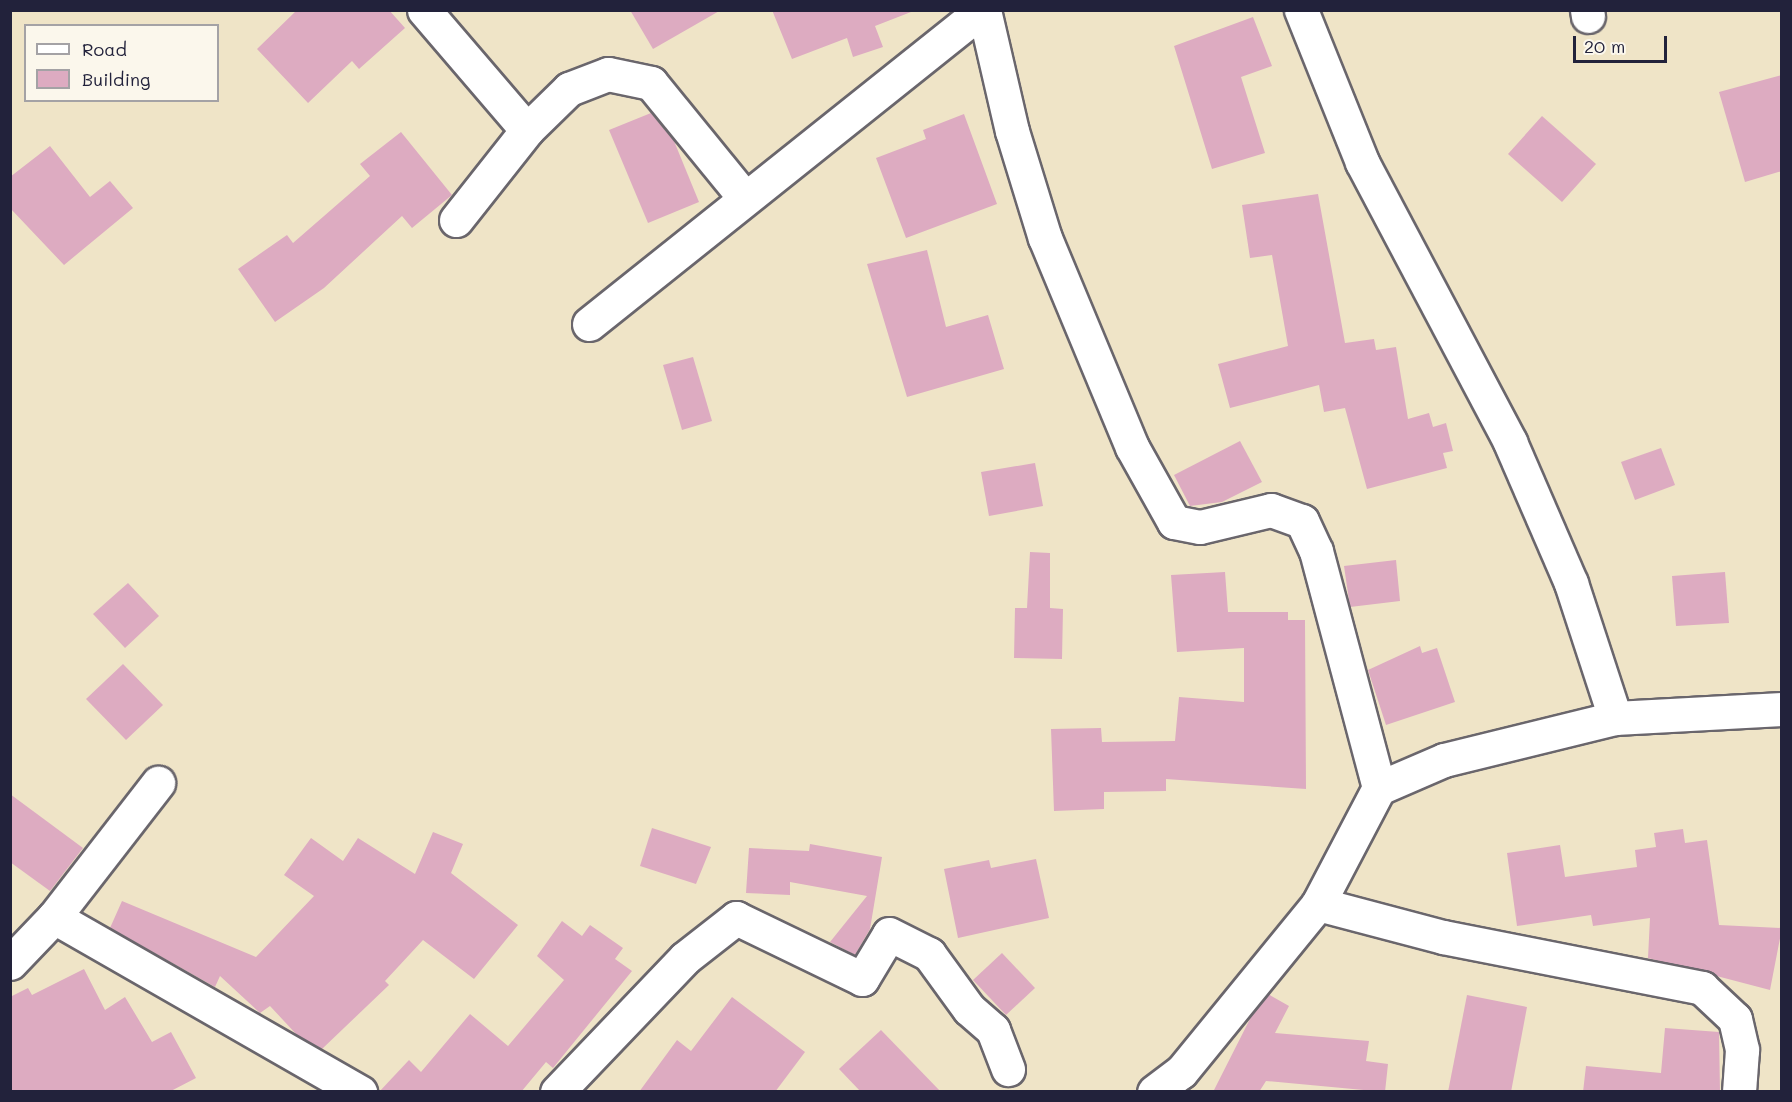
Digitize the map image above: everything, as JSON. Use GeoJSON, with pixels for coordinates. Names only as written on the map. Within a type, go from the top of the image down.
{"type":"FeatureCollection","features":[{"type":"Feature","properties":{"kind":"street"},"geometry":{"type":"LineString","coordinates":[[424,10],[527,130]]}},
{"type":"Feature","properties":{"kind":"street"},"geometry":{"type":"LineString","coordinates":[[589,324],[743,196],[983,10],[1012,131],[1045,238],[1132,447],[1174,522],[1200,527],[1270,510],[1302,521],[1316,551],[1378,788]]}},
{"type":"Feature","properties":{"kind":"street"},"geometry":{"type":"LineString","coordinates":[[1301,10],[1362,162],[1510,442],[1571,583],[1615,718]]}},
{"type":"Feature","properties":{"kind":"street"},"geometry":{"type":"LineString","coordinates":[[456,220],[527,130],[569,89],[608,74],[630,74],[651,83],[743,196]]}},
{"type":"Feature","properties":{"kind":"street"},"geometry":{"type":"LineString","coordinates":[[1154,1092],[1181,1072],[1318,904],[1378,788],[1444,760],[1615,718],[1782,709]]}},
{"type":"Feature","properties":{"kind":"street"},"geometry":{"type":"LineString","coordinates":[[10,963],[54,917],[158,783]]}},
{"type":"Feature","properties":{"kind":"street"},"geometry":{"type":"LineString","coordinates":[[1318,904],[1443,937],[1702,988],[1735,1019],[1742,1050],[1739,1092]]}},
{"type":"Feature","properties":{"kind":"street"},"geometry":{"type":"LineString","coordinates":[[54,917],[360,1092]]}},
{"type":"Feature","properties":{"kind":"street"},"geometry":{"type":"LineString","coordinates":[[557,1092],[685,958],[736,918],[862,979],[889,934],[929,954],[969,1009],[993,1030],[1008,1069]]}},
{"type":"Feature","properties":{"kind":"building"},"geometry":{"type":"Polygon","coordinates":[[[297,10],[389,10],[405,28],[359,69],[352,61],[308,103],[257,49],[297,10]]]}},
{"type":"Feature","properties":{"kind":"building"},"geometry":{"type":"Polygon","coordinates":[[[630,10],[721,10],[653,49],[630,10]]]}},
{"type":"Feature","properties":{"kind":"building"},"geometry":{"type":"Polygon","coordinates":[[[772,10],[911,10],[911,12],[875,26],[883,47],[853,57],[847,38],[792,59],[772,10]]]}},
{"type":"Feature","properties":{"kind":"building"},"geometry":{"type":"Polygon","coordinates":[[[1253,17],[1272,66],[1241,77],[1265,153],[1212,169],[1174,46],[1253,17]]]}},
{"type":"Feature","properties":{"kind":"building"},"geometry":{"type":"Polygon","coordinates":[[[1782,75],[1782,171],[1745,182],[1719,92],[1782,75]]]}},
{"type":"Feature","properties":{"kind":"building"},"geometry":{"type":"Polygon","coordinates":[[[651,113],[674,141],[699,202],[648,223],[609,130],[651,113]]]}},
{"type":"Feature","properties":{"kind":"building"},"geometry":{"type":"Polygon","coordinates":[[[964,114],[997,204],[906,238],[876,158],[926,139],[923,130],[964,114]]]}},
{"type":"Feature","properties":{"kind":"building"},"geometry":{"type":"Polygon","coordinates":[[[1542,116],[1596,164],[1562,202],[1508,154],[1542,116]]]}},
{"type":"Feature","properties":{"kind":"building"},"geometry":{"type":"Polygon","coordinates":[[[401,132],[452,195],[412,228],[402,216],[324,288],[275,322],[238,269],[287,235],[293,243],[370,176],[360,164],[401,132]]]}},
{"type":"Feature","properties":{"kind":"building"},"geometry":{"type":"Polygon","coordinates":[[[50,146],[90,197],[110,181],[133,208],[64,265],[10,208],[10,177],[50,146]]]}},
{"type":"Feature","properties":{"kind":"building"},"geometry":{"type":"Polygon","coordinates":[[[1318,194],[1345,343],[1374,339],[1376,350],[1396,347],[1408,419],[1429,413],[1433,427],[1446,423],[1453,451],[1443,453],[1447,468],[1367,489],[1345,408],[1324,412],[1319,385],[1230,408],[1218,364],[1288,346],[1272,255],[1250,258],[1242,205],[1318,194]]]}},
{"type":"Feature","properties":{"kind":"building"},"geometry":{"type":"Polygon","coordinates":[[[927,250],[946,327],[988,315],[1004,369],[907,397],[867,264],[927,250]]]}},
{"type":"Feature","properties":{"kind":"building"},"geometry":{"type":"Polygon","coordinates":[[[693,357],[712,421],[682,430],[663,365],[693,357]]]}},
{"type":"Feature","properties":{"kind":"building"},"geometry":{"type":"Polygon","coordinates":[[[1240,441],[1262,482],[1222,502],[1190,506],[1174,475],[1240,441]]]}},
{"type":"Feature","properties":{"kind":"building"},"geometry":{"type":"Polygon","coordinates":[[[1661,448],[1675,485],[1635,500],[1621,462],[1661,448]]]}},
{"type":"Feature","properties":{"kind":"building"},"geometry":{"type":"Polygon","coordinates":[[[1035,463],[1043,506],[989,516],[981,472],[1035,463]]]}},
{"type":"Feature","properties":{"kind":"building"},"geometry":{"type":"Polygon","coordinates":[[[1030,552],[1050,553],[1050,608],[1063,609],[1062,659],[1014,658],[1015,608],[1027,608],[1030,552]]]}},
{"type":"Feature","properties":{"kind":"building"},"geometry":{"type":"Polygon","coordinates":[[[1396,560],[1400,601],[1350,607],[1344,566],[1396,560]]]}},
{"type":"Feature","properties":{"kind":"building"},"geometry":{"type":"Polygon","coordinates":[[[1225,572],[1228,612],[1288,612],[1288,620],[1305,620],[1306,789],[1166,779],[1166,791],[1104,792],[1104,809],[1054,811],[1051,729],[1101,728],[1102,742],[1175,741],[1179,697],[1244,702],[1244,648],[1177,652],[1171,575],[1225,572]]]}},
{"type":"Feature","properties":{"kind":"building"},"geometry":{"type":"Polygon","coordinates":[[[1725,572],[1729,623],[1676,626],[1672,576],[1725,572]]]}},
{"type":"Feature","properties":{"kind":"building"},"geometry":{"type":"Polygon","coordinates":[[[128,583],[159,616],[125,648],[93,614],[128,583]]]}},
{"type":"Feature","properties":{"kind":"building"},"geometry":{"type":"Polygon","coordinates":[[[1420,646],[1422,653],[1437,648],[1455,702],[1386,725],[1368,670],[1420,646]]]}},
{"type":"Feature","properties":{"kind":"building"},"geometry":{"type":"Polygon","coordinates":[[[123,664],[163,705],[126,740],[86,699],[123,664]]]}},
{"type":"Feature","properties":{"kind":"building"},"geometry":{"type":"Polygon","coordinates":[[[10,794],[83,848],[50,891],[10,862],[10,794]]]}},
{"type":"Feature","properties":{"kind":"building"},"geometry":{"type":"Polygon","coordinates":[[[652,828],[711,847],[696,884],[640,866],[652,828]]]}},
{"type":"Feature","properties":{"kind":"building"},"geometry":{"type":"Polygon","coordinates":[[[1683,829],[1685,843],[1707,840],[1719,925],[1782,928],[1770,990],[1648,958],[1650,918],[1593,926],[1591,915],[1517,926],[1507,853],[1560,845],[1565,877],[1637,867],[1635,850],[1656,847],[1654,833],[1683,829]]]}},
{"type":"Feature","properties":{"kind":"building"},"geometry":{"type":"Polygon","coordinates":[[[433,832],[463,844],[451,873],[518,925],[474,979],[423,940],[385,981],[389,985],[322,1049],[297,1035],[270,1006],[260,1013],[220,976],[215,987],[110,928],[122,901],[256,957],[314,896],[284,875],[311,838],[343,861],[358,838],[415,874],[433,832]]]}},
{"type":"Feature","properties":{"kind":"building"},"geometry":{"type":"Polygon","coordinates":[[[810,844],[882,857],[870,929],[855,955],[830,942],[867,896],[790,882],[790,895],[746,893],[749,848],[809,851],[810,844]]]}},
{"type":"Feature","properties":{"kind":"building"},"geometry":{"type":"Polygon","coordinates":[[[1036,859],[1049,918],[958,938],[944,869],[989,860],[991,868],[1036,859]]]}},
{"type":"Feature","properties":{"kind":"building"},"geometry":{"type":"Polygon","coordinates":[[[562,921],[582,936],[590,925],[623,948],[615,959],[632,971],[553,1068],[546,1062],[521,1092],[379,1092],[409,1060],[421,1072],[470,1014],[508,1046],[564,980],[537,956],[562,921]]]}},
{"type":"Feature","properties":{"kind":"building"},"geometry":{"type":"Polygon","coordinates":[[[1002,953],[1035,988],[1006,1015],[973,980],[1002,953]]]}},
{"type":"Feature","properties":{"kind":"building"},"geometry":{"type":"Polygon","coordinates":[[[84,969],[105,1010],[125,997],[152,1042],[171,1032],[196,1078],[169,1092],[10,1092],[10,997],[28,988],[32,995],[84,969]]]}},
{"type":"Feature","properties":{"kind":"building"},"geometry":{"type":"Polygon","coordinates":[[[1268,994],[1289,1006],[1275,1033],[1369,1041],[1366,1061],[1388,1064],[1385,1092],[1266,1081],[1259,1092],[1213,1092],[1252,1015],[1268,994]]]}},
{"type":"Feature","properties":{"kind":"building"},"geometry":{"type":"Polygon","coordinates":[[[1467,995],[1527,1007],[1511,1092],[1448,1092],[1467,995]]]}},
{"type":"Feature","properties":{"kind":"building"},"geometry":{"type":"Polygon","coordinates":[[[732,997],[805,1052],[775,1092],[639,1092],[677,1040],[691,1051],[732,997]]]}},
{"type":"Feature","properties":{"kind":"building"},"geometry":{"type":"Polygon","coordinates":[[[1665,1028],[1719,1032],[1720,1092],[1583,1092],[1586,1066],[1661,1073],[1665,1028]]]}},
{"type":"Feature","properties":{"kind":"building"},"geometry":{"type":"Polygon","coordinates":[[[881,1030],[941,1092],[861,1092],[839,1069],[881,1030]]]}}]}
